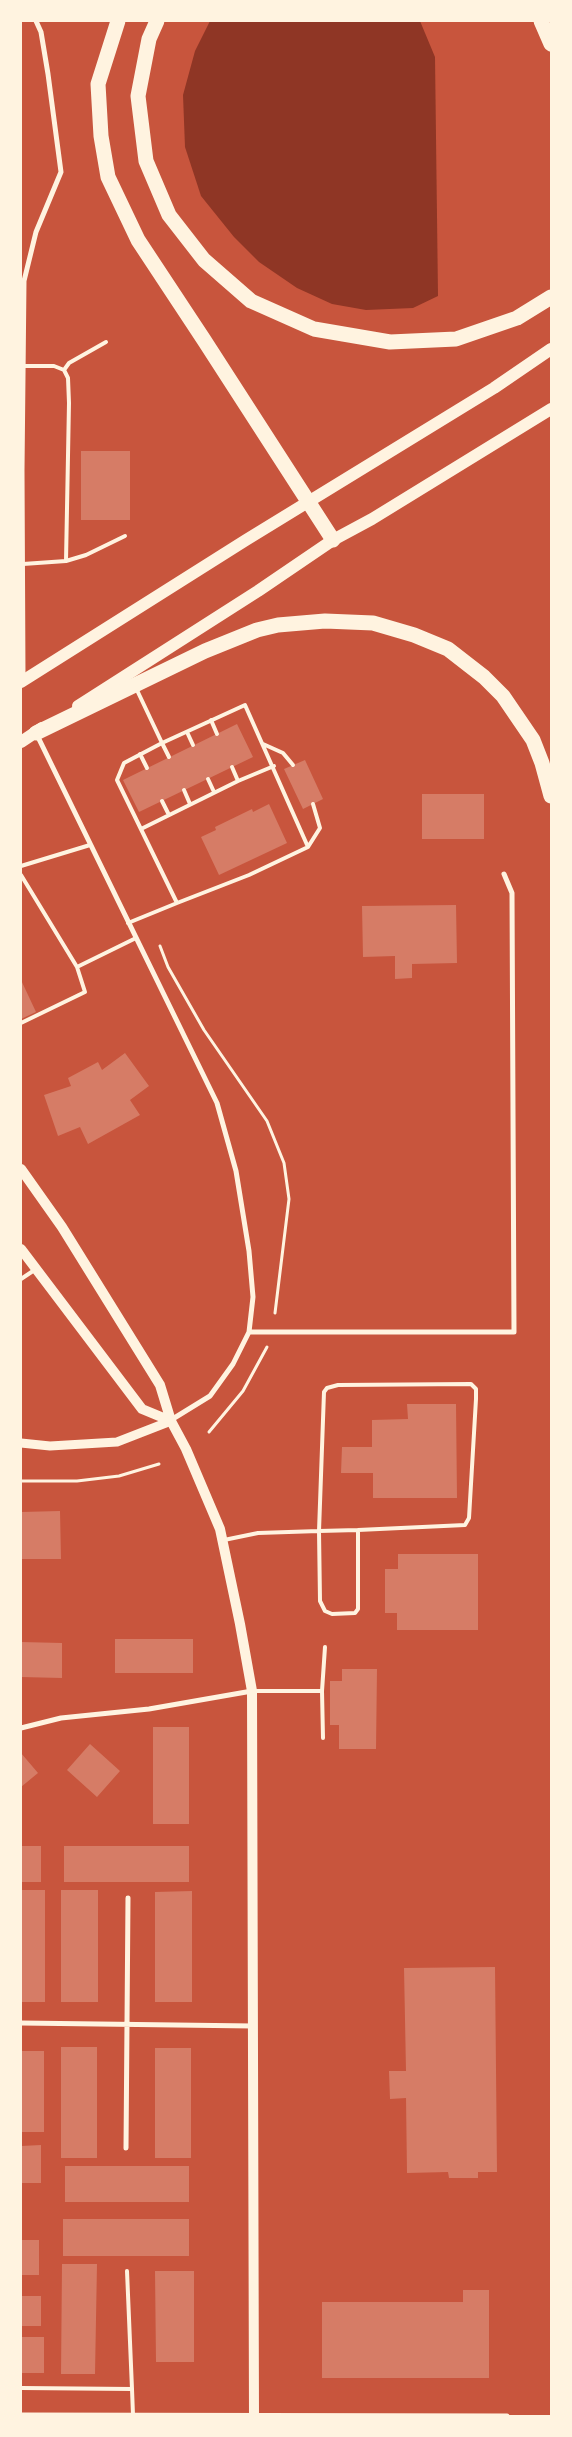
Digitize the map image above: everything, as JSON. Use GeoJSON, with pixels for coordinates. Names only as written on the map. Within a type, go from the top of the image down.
{"type":"FeatureCollection","features":[{"type":"Feature","properties":{"kind":"highway"},"geometry":{"type":"LineString","coordinates":[[118,21],[98,84],[100,136],[108,177],[138,240],[333,540]]}},
{"type":"Feature","properties":{"kind":"highway"},"geometry":{"type":"LineString","coordinates":[[157,21],[149,39],[138,96],[146,161],[169,215],[204,260],[251,301],[314,329],[390,342],[456,340],[517,318],[551,297]]}},
{"type":"Feature","properties":{"kind":"highway"},"geometry":{"type":"LineString","coordinates":[[541,21],[551,44]]}},
{"type":"Feature","properties":{"kind":"highway"},"geometry":{"type":"LineString","coordinates":[[36,732],[133,680],[234,638],[278,625],[325,621],[373,623],[392,627],[448,649],[484,677],[503,696],[533,740],[542,763],[551,796]]}},
{"type":"Feature","properties":{"kind":"main road"},"geometry":{"type":"LineString","coordinates":[[22,682],[308,502],[478,398],[551,349]]}},
{"type":"Feature","properties":{"kind":"main road"},"geometry":{"type":"LineString","coordinates":[[133,680],[333,540],[372,519],[551,409]]}},
{"type":"Feature","properties":{"kind":"main road"},"geometry":{"type":"LineString","coordinates":[[21,742],[36,732]]}},
{"type":"Feature","properties":{"kind":"main road"},"geometry":{"type":"LineString","coordinates":[[21,1169],[62,1227],[160,1385],[171,1421],[186,1449],[220,1529],[252,1691],[254,2415]]}},
{"type":"Feature","properties":{"kind":"main road"},"geometry":{"type":"LineString","coordinates":[[21,1249],[142,1409],[171,1421]]}},
{"type":"Feature","properties":{"kind":"street"},"geometry":{"type":"LineString","coordinates":[[22,682],[22,366],[24,281],[36,232],[61,172],[41,32],[36,21]]}},
{"type":"Feature","properties":{"kind":"street"},"geometry":{"type":"LineString","coordinates":[[21,1443],[50,1446],[117,1442],[171,1421],[210,1396],[233,1364],[249,1332],[253,1296],[250,1251],[236,1171],[217,1103],[36,732]]}},
{"type":"Feature","properties":{"kind":"street"},"geometry":{"type":"LineString","coordinates":[[249,1332],[514,1332],[512,893],[504,874]]}},
{"type":"Feature","properties":{"kind":"street"},"geometry":{"type":"LineString","coordinates":[[21,1728],[61,1718],[149,1710],[252,1691]]}},
{"type":"Feature","properties":{"kind":"street"},"geometry":{"type":"LineString","coordinates":[[126,2148],[128,1898]]}},
{"type":"Feature","properties":{"kind":"street"},"geometry":{"type":"LineString","coordinates":[[21,2023],[127,2026],[253,2026]]}},
{"type":"Feature","properties":{"kind":"street"},"geometry":{"type":"LineString","coordinates":[[21,2415],[508,2416]]}},
{"type":"Feature","properties":{"kind":"lane"},"geometry":{"type":"LineString","coordinates":[[64,370],[69,363],[106,342]]}},
{"type":"Feature","properties":{"kind":"lane"},"geometry":{"type":"LineString","coordinates":[[22,366],[54,366],[64,370],[68,378],[66,561]]}},
{"type":"Feature","properties":{"kind":"lane"},"geometry":{"type":"LineString","coordinates":[[23,564],[66,561],[86,555],[125,536]]}},
{"type":"Feature","properties":{"kind":"lane"},"geometry":{"type":"LineString","coordinates":[[133,680],[169,757]]}},
{"type":"Feature","properties":{"kind":"lane"},"geometry":{"type":"LineString","coordinates":[[177,903],[117,780],[124,763],[211,720],[245,706],[274,766],[308,847]]}},
{"type":"Feature","properties":{"kind":"lane"},"geometry":{"type":"LineString","coordinates":[[211,720],[217,734]]}},
{"type":"Feature","properties":{"kind":"lane"},"geometry":{"type":"LineString","coordinates":[[187,732],[193,745]]}},
{"type":"Feature","properties":{"kind":"lane"},"geometry":{"type":"LineString","coordinates":[[263,744],[283,753],[293,765]]}},
{"type":"Feature","properties":{"kind":"lane"},"geometry":{"type":"LineString","coordinates":[[140,754],[147,768]]}},
{"type":"Feature","properties":{"kind":"lane"},"geometry":{"type":"LineString","coordinates":[[141,829],[214,792],[274,766]]}},
{"type":"Feature","properties":{"kind":"lane"},"geometry":{"type":"LineString","coordinates":[[232,767],[238,781]]}},
{"type":"Feature","properties":{"kind":"lane"},"geometry":{"type":"LineString","coordinates":[[208,779],[214,792]]}},
{"type":"Feature","properties":{"kind":"lane"},"geometry":{"type":"LineString","coordinates":[[184,790],[190,804]]}},
{"type":"Feature","properties":{"kind":"lane"},"geometry":{"type":"LineString","coordinates":[[162,801],[169,815]]}},
{"type":"Feature","properties":{"kind":"lane"},"geometry":{"type":"LineString","coordinates":[[128,923],[249,875],[308,847],[320,828],[312,804]]}},
{"type":"Feature","properties":{"kind":"lane"},"geometry":{"type":"LineString","coordinates":[[21,866],[90,845]]}},
{"type":"Feature","properties":{"kind":"lane"},"geometry":{"type":"LineString","coordinates":[[21,875],[77,967],[85,992],[21,1023]]}},
{"type":"Feature","properties":{"kind":"lane"},"geometry":{"type":"LineString","coordinates":[[77,967],[136,938]]}},
{"type":"Feature","properties":{"kind":"lane"},"geometry":{"type":"LineString","coordinates":[[21,1279],[36,1269]]}},
{"type":"Feature","properties":{"kind":"lane"},"geometry":{"type":"LineString","coordinates":[[222,1540],[258,1533],[319,1531],[358,1530],[465,1525],[469,1518],[476,1399],[476,1389],[471,1384],[338,1385],[327,1388],[324,1392],[319,1531],[320,1601],[325,1612],[332,1614],[355,1613],[358,1609],[358,1530]]}},
{"type":"Feature","properties":{"kind":"lane"},"geometry":{"type":"LineString","coordinates":[[323,1738],[322,1691],[325,1647]]}},
{"type":"Feature","properties":{"kind":"lane"},"geometry":{"type":"LineString","coordinates":[[252,1691],[322,1691]]}},
{"type":"Feature","properties":{"kind":"lane"},"geometry":{"type":"LineString","coordinates":[[127,2271],[133,2415]]}},
{"type":"Feature","properties":{"kind":"lane"},"geometry":{"type":"LineString","coordinates":[[21,2388],[132,2389]]}},
{"type":"Feature","properties":{"kind":"path"},"geometry":{"type":"LineString","coordinates":[[160,946],[168,967],[204,1030],[267,1121],[284,1162],[290,1199],[275,1313]]}},
{"type":"Feature","properties":{"kind":"path"},"geometry":{"type":"LineString","coordinates":[[209,1432],[243,1391],[267,1347]]}},
{"type":"Feature","properties":{"kind":"path"},"geometry":{"type":"LineString","coordinates":[[21,1481],[77,1481],[119,1476],[159,1464]]}},
{"type":"Feature","properties":{"kind":"shaded area"},"geometry":{"type":"Polygon","coordinates":[[[210,21],[420,21],[435,57],[438,296],[413,308],[366,310],[332,304],[297,288],[259,262],[234,237],[201,196],[185,147],[183,95],[195,51],[210,21]]]}},
{"type":"Feature","properties":{"kind":"building"},"geometry":{"type":"Polygon","coordinates":[[[81,451],[130,451],[130,520],[81,520],[81,451]]]}},
{"type":"Feature","properties":{"kind":"building"},"geometry":{"type":"Polygon","coordinates":[[[237,724],[253,757],[139,812],[123,780],[237,724]]]}},
{"type":"Feature","properties":{"kind":"building"},"geometry":{"type":"Polygon","coordinates":[[[305,760],[323,799],[303,809],[284,769],[305,760]]]}},
{"type":"Feature","properties":{"kind":"building"},"geometry":{"type":"Polygon","coordinates":[[[422,794],[484,794],[484,839],[422,839],[422,794]]]}},
{"type":"Feature","properties":{"kind":"building"},"geometry":{"type":"Polygon","coordinates":[[[269,804],[287,843],[219,875],[201,837],[216,830],[215,827],[252,809],[253,812],[269,804]]]}},
{"type":"Feature","properties":{"kind":"building"},"geometry":{"type":"Polygon","coordinates":[[[456,905],[457,963],[412,964],[412,978],[395,979],[395,956],[363,957],[362,906],[456,905]]]}},
{"type":"Feature","properties":{"kind":"building"},"geometry":{"type":"Polygon","coordinates":[[[21,980],[36,1012],[21,1019],[21,980]]]}},
{"type":"Feature","properties":{"kind":"building"},"geometry":{"type":"Polygon","coordinates":[[[125,1053],[149,1086],[130,1100],[140,1115],[88,1144],[80,1127],[58,1136],[44,1095],[71,1086],[68,1078],[98,1062],[102,1070],[125,1053]]]}},
{"type":"Feature","properties":{"kind":"building"},"geometry":{"type":"Polygon","coordinates":[[[407,1404],[456,1404],[457,1498],[373,1498],[373,1473],[341,1473],[342,1447],[372,1447],[372,1420],[408,1419],[407,1404]]]}},
{"type":"Feature","properties":{"kind":"building"},"geometry":{"type":"Polygon","coordinates":[[[60,1511],[61,1559],[21,1559],[21,1512],[60,1511]]]}},
{"type":"Feature","properties":{"kind":"building"},"geometry":{"type":"Polygon","coordinates":[[[398,1554],[478,1554],[478,1630],[397,1630],[397,1613],[385,1613],[385,1569],[398,1569],[398,1554]]]}},
{"type":"Feature","properties":{"kind":"building"},"geometry":{"type":"Polygon","coordinates":[[[115,1639],[193,1639],[193,1673],[115,1673],[115,1639]]]}},
{"type":"Feature","properties":{"kind":"building"},"geometry":{"type":"Polygon","coordinates":[[[21,1642],[62,1643],[62,1678],[21,1677],[21,1642]]]}},
{"type":"Feature","properties":{"kind":"building"},"geometry":{"type":"Polygon","coordinates":[[[342,1669],[377,1669],[376,1749],[339,1749],[339,1725],[330,1725],[330,1681],[342,1681],[342,1669]]]}},
{"type":"Feature","properties":{"kind":"building"},"geometry":{"type":"Polygon","coordinates":[[[153,1727],[189,1727],[189,1824],[153,1824],[153,1727]]]}},
{"type":"Feature","properties":{"kind":"building"},"geometry":{"type":"Polygon","coordinates":[[[90,1744],[120,1771],[97,1797],[67,1770],[90,1744]]]}},
{"type":"Feature","properties":{"kind":"building"},"geometry":{"type":"Polygon","coordinates":[[[21,1753],[38,1773],[21,1787],[21,1753]]]}},
{"type":"Feature","properties":{"kind":"building"},"geometry":{"type":"Polygon","coordinates":[[[21,1846],[41,1846],[41,1882],[21,1882],[21,1846]]]}},
{"type":"Feature","properties":{"kind":"building"},"geometry":{"type":"Polygon","coordinates":[[[64,1846],[189,1846],[189,1882],[64,1882],[64,1846]]]}},
{"type":"Feature","properties":{"kind":"building"},"geometry":{"type":"Polygon","coordinates":[[[21,1890],[45,1890],[45,2002],[21,2002],[21,1890]]]}},
{"type":"Feature","properties":{"kind":"building"},"geometry":{"type":"Polygon","coordinates":[[[61,1890],[98,1890],[98,2002],[61,2002],[61,1890]]]}},
{"type":"Feature","properties":{"kind":"building"},"geometry":{"type":"Polygon","coordinates":[[[192,1891],[192,2002],[155,2002],[155,1892],[192,1891]]]}},
{"type":"Feature","properties":{"kind":"building"},"geometry":{"type":"Polygon","coordinates":[[[495,1967],[497,2172],[478,2172],[478,2178],[449,2178],[448,2172],[407,2173],[406,2098],[390,2099],[389,2071],[406,2071],[404,1968],[495,1967]]]}},
{"type":"Feature","properties":{"kind":"building"},"geometry":{"type":"Polygon","coordinates":[[[61,2047],[97,2047],[97,2158],[61,2158],[61,2047]]]}},
{"type":"Feature","properties":{"kind":"building"},"geometry":{"type":"Polygon","coordinates":[[[155,2048],[191,2048],[191,2158],[155,2158],[155,2048]]]}},
{"type":"Feature","properties":{"kind":"building"},"geometry":{"type":"Polygon","coordinates":[[[21,2051],[44,2051],[44,2132],[21,2132],[21,2051]]]}},
{"type":"Feature","properties":{"kind":"building"},"geometry":{"type":"Polygon","coordinates":[[[41,2145],[41,2183],[21,2183],[21,2146],[41,2145]]]}},
{"type":"Feature","properties":{"kind":"building"},"geometry":{"type":"Polygon","coordinates":[[[65,2166],[189,2166],[189,2202],[65,2202],[65,2166]]]}},
{"type":"Feature","properties":{"kind":"building"},"geometry":{"type":"Polygon","coordinates":[[[63,2219],[189,2219],[189,2256],[63,2256],[63,2219]]]}},
{"type":"Feature","properties":{"kind":"building"},"geometry":{"type":"Polygon","coordinates":[[[21,2240],[39,2240],[39,2275],[21,2275],[21,2240]]]}},
{"type":"Feature","properties":{"kind":"building"},"geometry":{"type":"Polygon","coordinates":[[[62,2264],[97,2264],[95,2374],[61,2374],[62,2264]]]}},
{"type":"Feature","properties":{"kind":"building"},"geometry":{"type":"Polygon","coordinates":[[[155,2271],[194,2271],[194,2362],[156,2362],[155,2271]]]}},
{"type":"Feature","properties":{"kind":"building"},"geometry":{"type":"Polygon","coordinates":[[[463,2290],[489,2290],[489,2378],[322,2378],[322,2302],[463,2302],[463,2290]]]}},
{"type":"Feature","properties":{"kind":"building"},"geometry":{"type":"Polygon","coordinates":[[[21,2296],[41,2296],[41,2326],[21,2326],[21,2296]]]}},
{"type":"Feature","properties":{"kind":"building"},"geometry":{"type":"Polygon","coordinates":[[[21,2337],[44,2337],[44,2373],[21,2373],[21,2337]]]}}]}
